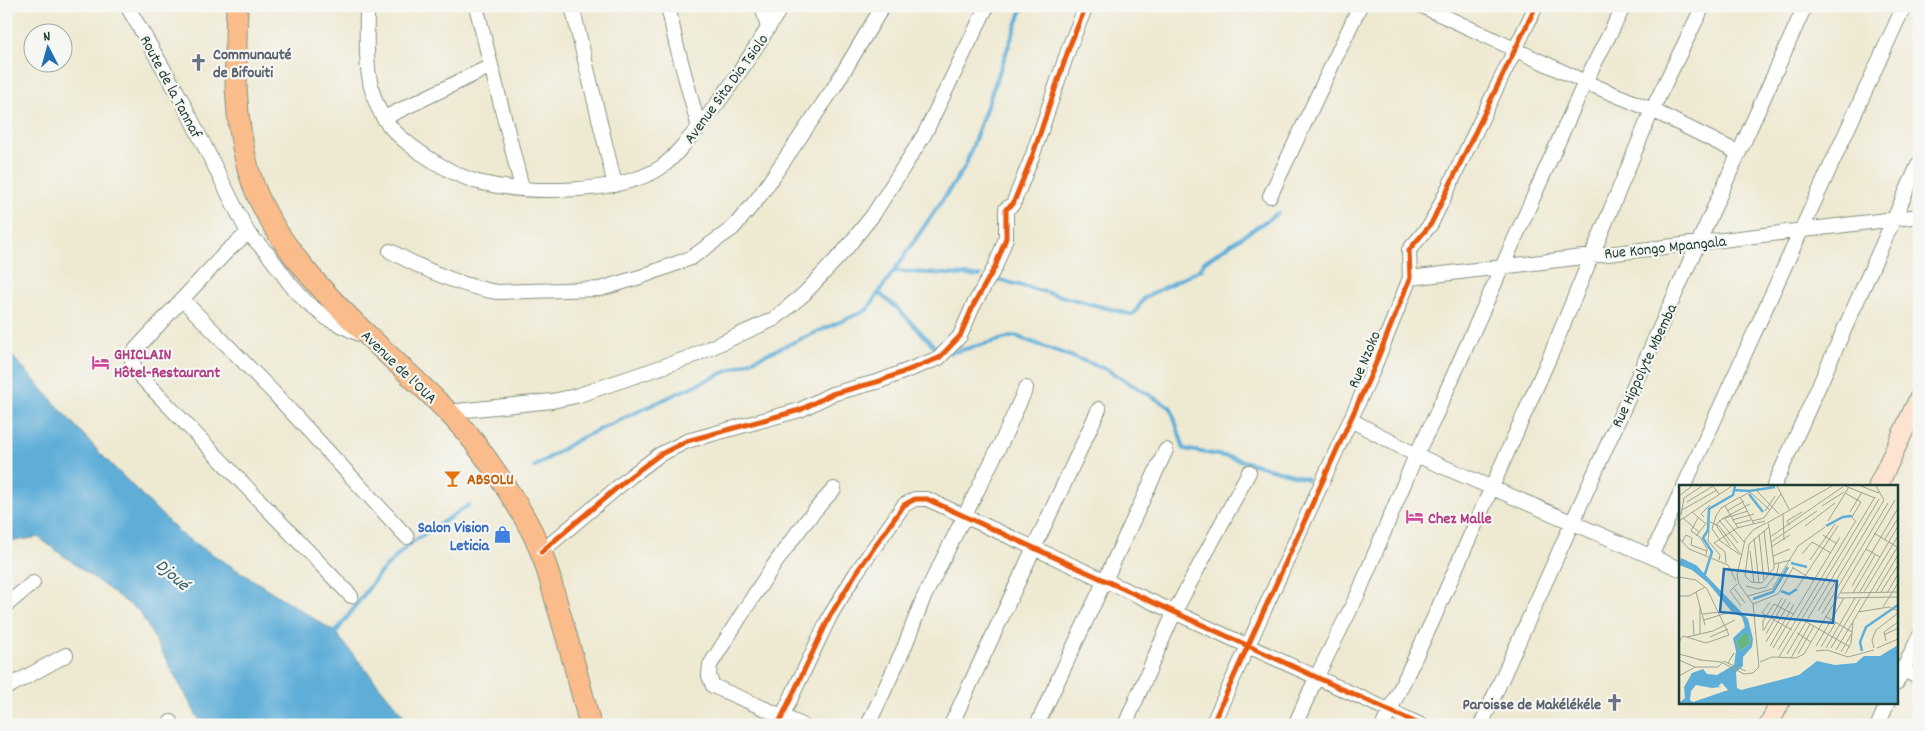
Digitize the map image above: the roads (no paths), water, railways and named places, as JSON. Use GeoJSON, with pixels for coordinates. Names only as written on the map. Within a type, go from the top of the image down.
{"type":"FeatureCollection","features":[{"type":"Feature","properties":{"kind":"main road","name":"Avenue de l'OUA"},"geometry":{"type":"LineString","coordinates":[[237,6],[234,79],[236,111],[247,164],[259,199],[274,227],[293,253],[322,287],[374,341],[448,412],[502,480],[516,502],[541,552],[578,673],[590,725]]}},
{"type":"Feature","properties":{"kind":"main road"},"geometry":{"type":"LineString","coordinates":[[1878,485],[1919,398]]}},
{"type":"Feature","properties":{"kind":"main road"},"geometry":{"type":"LineString","coordinates":[[1769,725],[1779,704]]}},
{"type":"Feature","properties":{"kind":"street","name":"Route de la Tannaf"},"geometry":{"type":"LineString","coordinates":[[127,6],[180,97],[248,233],[268,254],[307,303],[328,319],[374,341]]}},
{"type":"Feature","properties":{"kind":"street","name":"Avenue Sita Dia Tsiolo"},"geometry":{"type":"LineString","coordinates":[[367,6],[370,84],[384,118],[417,150],[459,174],[482,183],[552,190],[614,185],[645,176],[662,167],[699,128],[782,6]]}},
{"type":"Feature","properties":{"kind":"street"},"geometry":{"type":"LineString","coordinates":[[476,6],[522,188]]}},
{"type":"Feature","properties":{"kind":"street"},"geometry":{"type":"LineString","coordinates":[[572,6],[614,185]]}},
{"type":"Feature","properties":{"kind":"street"},"geometry":{"type":"LineString","coordinates":[[668,6],[699,128]]}},
{"type":"Feature","properties":{"kind":"street"},"geometry":{"type":"LineString","coordinates":[[762,6],[768,28]]}},
{"type":"Feature","properties":{"kind":"street"},"geometry":{"type":"LineString","coordinates":[[390,251],[421,268],[484,290],[497,292],[600,289],[640,277],[691,258],[733,228],[759,197],[833,89],[883,6]]}},
{"type":"Feature","properties":{"kind":"street"},"geometry":{"type":"LineString","coordinates":[[448,412],[525,404],[576,396],[688,358],[774,319],[804,294],[873,215],[924,135],[987,6]]}},
{"type":"Feature","properties":{"kind":"street"},"geometry":{"type":"LineString","coordinates":[[541,552],[631,476],[659,455],[680,444],[800,410],[832,394],[880,381],[938,358],[960,336],[1006,238],[1006,210],[1012,204],[1032,157],[1070,45],[1086,6]]}},
{"type":"Feature","properties":{"kind":"street"},"geometry":{"type":"LineString","coordinates":[[1270,196],[1327,80],[1360,6]]}},
{"type":"Feature","properties":{"kind":"street"},"geometry":{"type":"LineString","coordinates":[[1422,6],[1585,82],[1652,110],[1739,153]]}},
{"type":"Feature","properties":{"kind":"street","name":"Rue Nzoko"},"geometry":{"type":"LineString","coordinates":[[1212,725],[1294,541],[1351,420],[1410,278],[1409,250],[1431,224],[1536,6]]}},
{"type":"Feature","properties":{"kind":"street"},"geometry":{"type":"LineString","coordinates":[[1295,725],[1358,594],[1416,455],[1585,82],[1624,6]]}},
{"type":"Feature","properties":{"kind":"street"},"geometry":{"type":"LineString","coordinates":[[1383,725],[1432,622],[1551,354],[1652,110],[1703,6]]}},
{"type":"Feature","properties":{"kind":"street","name":"Rue Hippolyte Mbemba"},"geometry":{"type":"LineString","coordinates":[[1481,725],[1805,6]]}},
{"type":"Feature","properties":{"kind":"street"},"geometry":{"type":"LineString","coordinates":[[1684,485],[1904,6]]}},
{"type":"Feature","properties":{"kind":"street"},"geometry":{"type":"LineString","coordinates":[[384,118],[491,66]]}},
{"type":"Feature","properties":{"kind":"street"},"geometry":{"type":"LineString","coordinates":[[1774,485],[1919,163]]}},
{"type":"Feature","properties":{"kind":"street","name":"Rue Kongo Mpangala"},"geometry":{"type":"LineString","coordinates":[[1410,278],[1593,254],[1698,244],[1802,229],[1919,216]]}},
{"type":"Feature","properties":{"kind":"street"},"geometry":{"type":"LineString","coordinates":[[248,233],[227,251],[136,349],[132,359],[134,367],[187,426],[351,596]]}},
{"type":"Feature","properties":{"kind":"street"},"geometry":{"type":"LineString","coordinates":[[183,300],[266,385],[407,536]]}},
{"type":"Feature","properties":{"kind":"street"},"geometry":{"type":"LineString","coordinates":[[868,725],[904,648],[923,599],[1026,388]]}},
{"type":"Feature","properties":{"kind":"street"},"geometry":{"type":"LineString","coordinates":[[951,725],[1098,409]]}},
{"type":"Feature","properties":{"kind":"street"},"geometry":{"type":"LineString","coordinates":[[1351,420],[1416,455],[1572,521],[1679,570]]}},
{"type":"Feature","properties":{"kind":"street"},"geometry":{"type":"LineString","coordinates":[[1037,725],[1166,450]]}},
{"type":"Feature","properties":{"kind":"street"},"geometry":{"type":"LineString","coordinates":[[1125,725],[1174,613],[1249,472]]}},
{"type":"Feature","properties":{"kind":"street"},"geometry":{"type":"LineString","coordinates":[[802,725],[780,721],[713,686],[709,676],[710,665],[786,550],[812,514],[834,489]]}},
{"type":"Feature","properties":{"kind":"street"},"geometry":{"type":"LineString","coordinates":[[1651,556],[1679,496]]}},
{"type":"Feature","properties":{"kind":"street"},"geometry":{"type":"LineString","coordinates":[[780,721],[830,616],[856,573],[904,505],[915,499],[927,499],[1421,725]]}},
{"type":"Feature","properties":{"kind":"street"},"geometry":{"type":"LineString","coordinates":[[6,606],[33,583]]}},
{"type":"Feature","properties":{"kind":"street"},"geometry":{"type":"LineString","coordinates":[[1919,637],[1899,669],[1919,677]]}},
{"type":"Feature","properties":{"kind":"street"},"geometry":{"type":"LineString","coordinates":[[6,688],[66,655]]}},
{"type":"Feature","properties":{"kind":"street"},"geometry":{"type":"LineString","coordinates":[[1878,725],[1887,704]]}},
{"type":"Feature","properties":{"kind":"water","name":"Djoué"},"geometry":{"type":"Polygon","coordinates":[[[6,349],[99,452],[182,535],[335,632],[411,725],[202,725],[140,612],[38,537],[14,541],[6,530],[6,349]]]}},
{"type":"Feature","properties":{"kind":"waterway"},"geometry":{"type":"LineString","coordinates":[[534,467],[577,440],[680,392],[867,310],[965,167],[1023,6]]}},
{"type":"Feature","properties":{"kind":"waterway"},"geometry":{"type":"LineString","coordinates":[[996,279],[1133,315],[1145,297],[1201,269],[1204,262],[1278,213]]}},
{"type":"Feature","properties":{"kind":"waterway"},"geometry":{"type":"LineString","coordinates":[[894,271],[980,276]]}},
{"type":"Feature","properties":{"kind":"waterway"},"geometry":{"type":"LineString","coordinates":[[879,293],[898,309],[938,350]]}},
{"type":"Feature","properties":{"kind":"waterway"},"geometry":{"type":"LineString","coordinates":[[950,353],[1015,336],[1106,369],[1171,408],[1184,449],[1229,457],[1307,479]]}},
{"type":"Feature","properties":{"kind":"waterway"},"geometry":{"type":"LineString","coordinates":[[334,635],[379,574],[408,545],[469,505]]}},
{"type":"Feature","properties":{"kind":"place","name":"Communauté de Bifouiti"},"geometry":{"type":"Point","coordinates":[199,62]}},
{"type":"Feature","properties":{"kind":"place","name":"GHICLAIN Hôtel-Restaurant"},"geometry":{"type":"Point","coordinates":[100,362]}},
{"type":"Feature","properties":{"kind":"place","name":"ABSOLU"},"geometry":{"type":"Point","coordinates":[453,478]}},
{"type":"Feature","properties":{"kind":"place","name":"Chez Malle"},"geometry":{"type":"Point","coordinates":[1414,517]}},
{"type":"Feature","properties":{"kind":"place","name":"Salon Vision Leticia"},"geometry":{"type":"Point","coordinates":[503,535]}},
{"type":"Feature","properties":{"kind":"place","name":"Paroisse de Makélékéle"},"geometry":{"type":"Point","coordinates":[1615,703]}}]}
